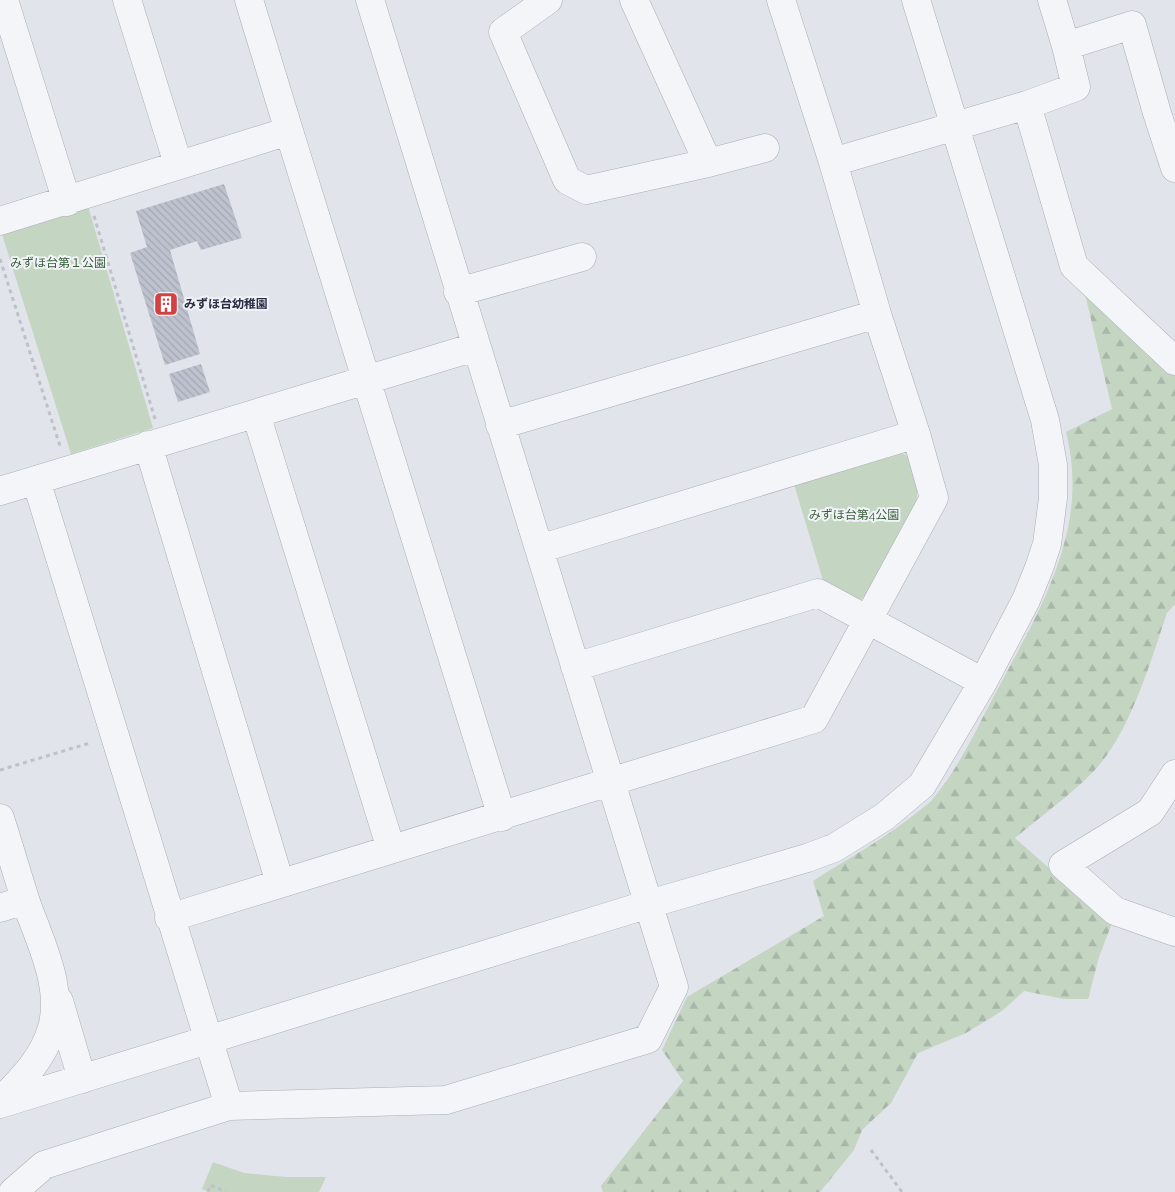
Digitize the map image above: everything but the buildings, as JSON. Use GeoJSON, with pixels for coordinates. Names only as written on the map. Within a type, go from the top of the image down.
{"type":"FeatureCollection","features":[{"type":"Feature","properties":{"kind":"street"},"geometry":{"type":"LineString","coordinates":[[4,0],[77,198]]}},
{"type":"Feature","properties":{"kind":"street"},"geometry":{"type":"LineString","coordinates":[[127,0],[178,164]]}},
{"type":"Feature","properties":{"kind":"street"},"geometry":{"type":"LineString","coordinates":[[250,0],[502,817]]}},
{"type":"Feature","properties":{"kind":"street"},"geometry":{"type":"LineString","coordinates":[[13,1192],[44,1165],[229,1106],[446,1100],[648,1039],[674,987],[613,782],[475,347],[370,0]]}},
{"type":"Feature","properties":{"kind":"street"},"geometry":{"type":"LineString","coordinates":[[548,0],[503,32],[567,180],[586,190],[708,163],[765,148]]}},
{"type":"Feature","properties":{"kind":"street"},"geometry":{"type":"LineString","coordinates":[[634,0],[708,163]]}},
{"type":"Feature","properties":{"kind":"street"},"geometry":{"type":"LineString","coordinates":[[169,918],[502,817],[814,719],[869,621],[934,498],[916,434],[877,314],[833,162],[781,0]]}},
{"type":"Feature","properties":{"kind":"street"},"geometry":{"type":"LineString","coordinates":[[0,1103],[649,904],[807,858],[834,848],[884,818],[922,785],[983,682],[1026,600],[1044,552],[1051,519],[1053,465],[1045,420],[916,0]]}},
{"type":"Feature","properties":{"kind":"street"},"geometry":{"type":"LineString","coordinates":[[833,162],[1027,105],[1076,88],[1052,0]]}},
{"type":"Feature","properties":{"kind":"street"},"geometry":{"type":"LineString","coordinates":[[1066,46],[1132,25],[1156,113],[1170,135],[1175,168]]}},
{"type":"Feature","properties":{"kind":"street"},"geometry":{"type":"LineString","coordinates":[[1027,105],[1074,266],[1175,361]]}},
{"type":"Feature","properties":{"kind":"street"},"geometry":{"type":"LineString","coordinates":[[0,221],[289,131]]}},
{"type":"Feature","properties":{"kind":"street"},"geometry":{"type":"LineString","coordinates":[[458,292],[582,256]]}},
{"type":"Feature","properties":{"kind":"street"},"geometry":{"type":"LineString","coordinates":[[500,425],[877,314]]}},
{"type":"Feature","properties":{"kind":"street"},"geometry":{"type":"LineString","coordinates":[[0,491],[36,480],[153,436],[256,414],[475,347]]}},
{"type":"Feature","properties":{"kind":"street"},"geometry":{"type":"LineString","coordinates":[[256,414],[392,849]]}},
{"type":"Feature","properties":{"kind":"street"},"geometry":{"type":"LineString","coordinates":[[539,549],[916,434]]}},
{"type":"Feature","properties":{"kind":"street"},"geometry":{"type":"LineString","coordinates":[[153,436],[280,883]]}},
{"type":"Feature","properties":{"kind":"street"},"geometry":{"type":"LineString","coordinates":[[36,480],[169,918],[229,1106]]}},
{"type":"Feature","properties":{"kind":"street"},"geometry":{"type":"LineString","coordinates":[[575,667],[818,593],[983,682]]}},
{"type":"Feature","properties":{"kind":"street"},"geometry":{"type":"LineString","coordinates":[[1175,774],[1150,812],[1063,865],[1115,911],[1175,932]]}},
{"type":"Feature","properties":{"kind":"street"},"geometry":{"type":"LineString","coordinates":[[0,818],[51,975],[82,1079]]}},
{"type":"Feature","properties":{"kind":"street"},"geometry":{"type":"LineString","coordinates":[[0,908],[26,900]]}},
{"type":"Feature","properties":{"kind":"street"},"geometry":{"type":"LineString","coordinates":[[0,1103],[27,1073],[42,1052],[51,1031],[56,1010],[51,975]]}},
{"type":"Feature","properties":{"kind":"path"},"geometry":{"type":"LineString","coordinates":[[77,198],[153,436]]}},
{"type":"Feature","properties":{"kind":"path"},"geometry":{"type":"LineString","coordinates":[[0,259],[62,454]]}},
{"type":"Feature","properties":{"kind":"path"},"geometry":{"type":"LineString","coordinates":[[0,770],[114,736]]}},
{"type":"Feature","properties":{"kind":"path"},"geometry":{"type":"LineString","coordinates":[[871,1150],[902,1192]]}},
{"type":"Feature","properties":{"kind":"path"},"geometry":{"type":"LineString","coordinates":[[208,1192],[210,1186],[226,1192]]}},
{"type":"Feature","properties":{"kind":"green space","name":"みずほ台第１公園"},"geometry":{"type":"Polygon","coordinates":[[[88,206],[153,428],[71,454],[1,231],[88,206]]]}},
{"type":"Feature","properties":{"kind":"green space"},"geometry":{"type":"Polygon","coordinates":[[[1085,294],[1175,376],[1175,604],[1167,613],[1146,676],[1117,740],[1091,774],[1015,838],[1112,923],[1099,957],[1088,999],[1064,999],[1024,991],[1002,1011],[966,1033],[918,1053],[891,1103],[862,1130],[854,1150],[820,1192],[603,1192],[601,1186],[683,1081],[662,1050],[687,997],[824,916],[813,881],[886,835],[929,803],[950,776],[974,736],[1043,600],[1056,569],[1066,536],[1072,503],[1072,468],[1066,432],[1112,409],[1085,294]]]}},
{"type":"Feature","properties":{"kind":"green space","name":"みずほ台第4公園"},"geometry":{"type":"Polygon","coordinates":[[[898,451],[910,457],[917,491],[917,503],[867,597],[852,603],[825,587],[793,481],[898,451]]]}},
{"type":"Feature","properties":{"kind":"green space"},"geometry":{"type":"Polygon","coordinates":[[[213,1162],[244,1173],[286,1177],[326,1177],[319,1192],[209,1192],[202,1189],[213,1162]]]}},
{"type":"Feature","properties":{"kind":"place","name":"みずほ台幼稚園"},"geometry":{"type":"Point","coordinates":[166,304]}}]}
